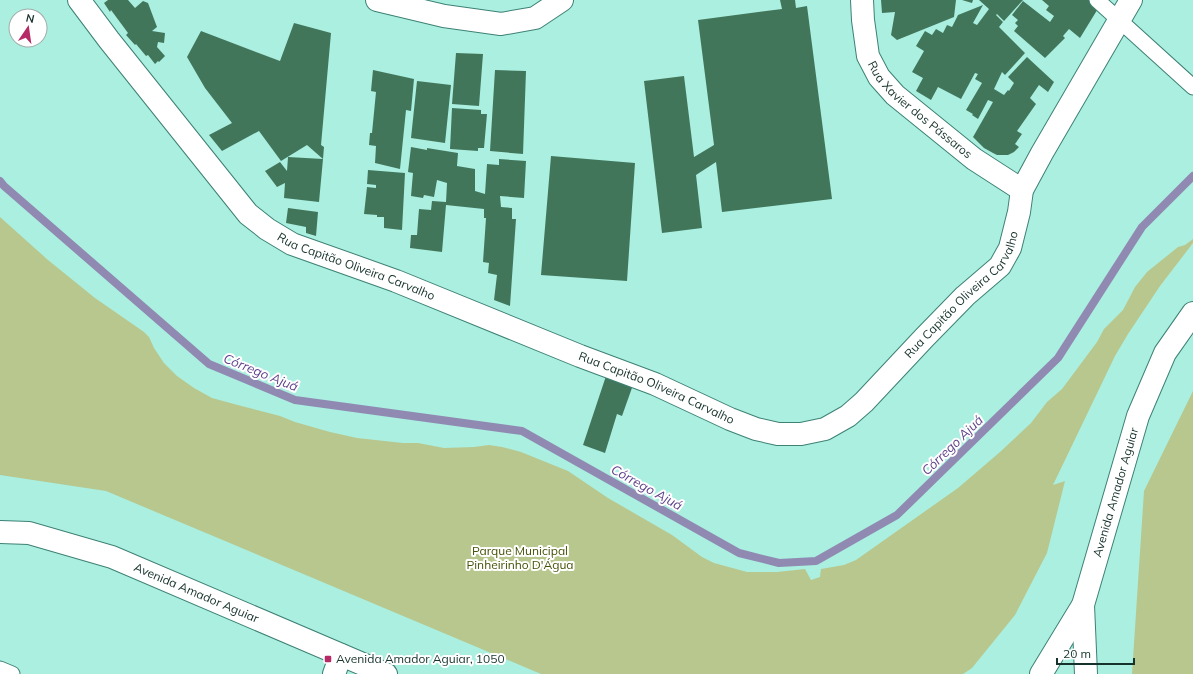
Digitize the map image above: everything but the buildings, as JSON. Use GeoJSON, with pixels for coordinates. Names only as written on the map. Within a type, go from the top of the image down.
{"type":"FeatureCollection","features":[{"type":"Feature","properties":{"kind":"street","name":"Rua Capitão Oliveira Carvalho"},"geometry":{"type":"LineString","coordinates":[[79,0],[109,40],[248,214],[267,229],[292,244],[396,281],[580,356],[655,384],[730,419],[756,429],[778,434],[801,434],[825,429],[848,416],[864,402],[965,296],[1000,266],[1010,248],[1020,212],[1022,190],[1118,20],[1131,0]]}},
{"type":"Feature","properties":{"kind":"street"},"geometry":{"type":"LineString","coordinates":[[377,0],[444,16],[501,24],[535,18],[562,0]]}},
{"type":"Feature","properties":{"kind":"street","name":"Rua Xavier dos Pássaros"},"geometry":{"type":"LineString","coordinates":[[862,0],[868,56],[879,77],[895,95],[974,160],[1022,190]]}},
{"type":"Feature","properties":{"kind":"street","name":"Avenida Amador Aguiar"},"geometry":{"type":"LineString","coordinates":[[1041,674],[1083,605],[1138,416],[1165,353],[1193,313]]}},
{"type":"Feature","properties":{"kind":"street","name":"Avenida Amador Aguiar"},"geometry":{"type":"LineString","coordinates":[[0,532],[29,533],[112,557],[337,664],[386,674]]}},
{"type":"Feature","properties":{"kind":"street"},"geometry":{"type":"LineString","coordinates":[[1083,605],[1086,674]]}},
{"type":"Feature","properties":{"kind":"lane"},"geometry":{"type":"LineString","coordinates":[[1097,0],[1193,87]]}},
{"type":"Feature","properties":{"kind":"lane"},"geometry":{"type":"LineString","coordinates":[[0,669],[12,674]]}},
{"type":"Feature","properties":{"kind":"green space","name":"Parque Municipal Pinheirinho D'Água"},"geometry":{"type":"Polygon","coordinates":[[[0,217],[48,260],[95,298],[144,332],[149,337],[164,363],[177,376],[212,398],[280,416],[330,432],[357,438],[403,443],[418,443],[444,448],[489,445],[521,452],[568,471],[608,498],[672,535],[702,557],[714,563],[747,572],[777,572],[805,569],[811,580],[820,577],[821,569],[844,565],[856,560],[958,488],[1000,452],[1031,423],[1047,402],[1062,389],[1097,342],[1104,329],[1123,310],[1135,287],[1147,272],[1178,247],[1185,245],[1193,239],[1193,243],[1160,286],[1115,356],[1053,485],[1065,481],[1047,553],[1015,615],[972,668],[963,674],[541,674],[106,491],[0,475],[0,217]]]}},
{"type":"Feature","properties":{"kind":"green space"},"geometry":{"type":"Polygon","coordinates":[[[1193,391],[1193,674],[1132,674],[1144,491],[1193,391]]]}},
{"type":"Feature","properties":{"kind":"waterway","name":"Córrego Ajuá"},"geometry":{"type":"LineString","coordinates":[[0,181],[209,364],[295,400],[522,431],[739,553],[779,563],[816,561],[897,515],[1058,358],[1142,227],[1193,176]]}},
{"type":"Feature","properties":{"kind":"place","name":"Avenida Amador Aguiar, 1050"},"geometry":{"type":"Point","coordinates":[328,659]}}]}
